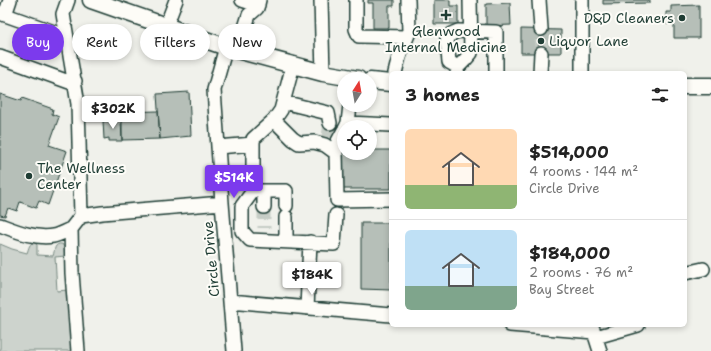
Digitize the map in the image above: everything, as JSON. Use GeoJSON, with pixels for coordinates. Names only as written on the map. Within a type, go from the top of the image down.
{"type":"FeatureCollection","features":[{"type":"Feature","properties":{"kind":"main road"},"geometry":{"type":"LineString","coordinates":[[93,0],[160,24]]}},
{"type":"Feature","properties":{"kind":"main road"},"geometry":{"type":"LineString","coordinates":[[275,60],[337,76]]}},
{"type":"Feature","properties":{"kind":"main road"},"geometry":{"type":"LineString","coordinates":[[377,82],[389,83]]}},
{"type":"Feature","properties":{"kind":"main road"},"geometry":{"type":"LineString","coordinates":[[687,86],[711,86]]}},
{"type":"Feature","properties":{"kind":"street"},"geometry":{"type":"LineString","coordinates":[[10,0],[3,14],[62,35],[66,34]]}},
{"type":"Feature","properties":{"kind":"street"},"geometry":{"type":"LineString","coordinates":[[0,225],[33,236],[53,236],[71,229],[81,216],[78,104],[63,14],[68,0]]}},
{"type":"Feature","properties":{"kind":"street"},"geometry":{"type":"LineString","coordinates":[[167,24],[176,0]]}},
{"type":"Feature","properties":{"kind":"street"},"geometry":{"type":"LineString","coordinates":[[242,0],[259,3]]}},
{"type":"Feature","properties":{"kind":"street"},"geometry":{"type":"LineString","coordinates":[[321,0],[323,73]]}},
{"type":"Feature","properties":{"kind":"street"},"geometry":{"type":"LineString","coordinates":[[356,0],[356,29],[359,36],[408,37]]}},
{"type":"Feature","properties":{"kind":"street"},"geometry":{"type":"LineString","coordinates":[[396,71],[399,57],[409,32],[408,0]]}},
{"type":"Feature","properties":{"kind":"street"},"geometry":{"type":"LineString","coordinates":[[470,0],[471,31],[470,53],[457,70],[449,62],[446,40],[451,34],[458,31],[471,31],[496,32],[496,71]]}},
{"type":"Feature","properties":{"kind":"street"},"geometry":{"type":"LineString","coordinates":[[540,0],[540,25]]}},
{"type":"Feature","properties":{"kind":"street"},"geometry":{"type":"LineString","coordinates":[[582,0],[582,71]]}},
{"type":"Feature","properties":{"kind":"street","name":"Circle Drive"},"geometry":{"type":"LineString","coordinates":[[244,24],[249,15],[257,8],[259,3]]}},
{"type":"Feature","properties":{"kind":"street"},"geometry":{"type":"LineString","coordinates":[[540,53],[540,71]]}},
{"type":"Feature","properties":{"kind":"street"},"geometry":{"type":"LineString","coordinates":[[0,57],[69,82],[74,82]]}},
{"type":"Feature","properties":{"kind":"street","name":"Circle Drive"},"geometry":{"type":"LineString","coordinates":[[227,60],[214,90],[234,351]]}},
{"type":"Feature","properties":{"kind":"street"},"geometry":{"type":"LineString","coordinates":[[264,207],[259,191],[253,139],[274,120],[281,110],[293,65]]}},
{"type":"Feature","properties":{"kind":"street"},"geometry":{"type":"LineString","coordinates":[[283,102],[328,113],[330,123]]}},
{"type":"Feature","properties":{"kind":"street"},"geometry":{"type":"LineString","coordinates":[[274,120],[299,143],[327,141],[336,153]]}},
{"type":"Feature","properties":{"kind":"street"},"geometry":{"type":"LineString","coordinates":[[377,126],[389,125]]}},
{"type":"Feature","properties":{"kind":"street"},"geometry":{"type":"LineString","coordinates":[[218,147],[253,144]]}},
{"type":"Feature","properties":{"kind":"street"},"geometry":{"type":"LineString","coordinates":[[337,147],[337,200],[389,199]]}},
{"type":"Feature","properties":{"kind":"street"},"geometry":{"type":"LineString","coordinates":[[286,241],[286,191],[259,191],[242,206],[242,231],[250,240],[264,234],[286,241],[334,244],[336,215]]}},
{"type":"Feature","properties":{"kind":"street"},"geometry":{"type":"LineString","coordinates":[[81,216],[222,203]]}},
{"type":"Feature","properties":{"kind":"street"},"geometry":{"type":"LineString","coordinates":[[224,221],[242,219]]}},
{"type":"Feature","properties":{"kind":"street"},"geometry":{"type":"LineString","coordinates":[[71,229],[72,274],[78,351]]}},
{"type":"Feature","properties":{"kind":"street"},"geometry":{"type":"LineString","coordinates":[[307,308],[310,242]]}},
{"type":"Feature","properties":{"kind":"street"},"geometry":{"type":"LineString","coordinates":[[687,272],[703,269]]}},
{"type":"Feature","properties":{"kind":"street"},"geometry":{"type":"LineString","coordinates":[[230,301],[389,315]]}},
{"type":"Feature","properties":{"kind":"street"},"geometry":{"type":"LineString","coordinates":[[538,327],[594,331],[623,327]]}},
{"type":"Feature","properties":{"kind":"street"},"geometry":{"type":"LineString","coordinates":[[594,331],[600,351]]}},
{"type":"Feature","properties":{"kind":"shaded area"},"geometry":{"type":"Polygon","coordinates":[[[35,242],[37,245],[37,255],[53,256],[56,246],[62,244],[64,247],[65,256],[55,257],[57,291],[68,290],[73,351],[0,351],[0,244],[27,253],[30,245],[35,242]]]}},
{"type":"Feature","properties":{"kind":"building"},"geometry":{"type":"Polygon","coordinates":[[[368,0],[394,0],[394,6],[389,6],[389,28],[373,28],[373,3],[368,3],[368,0]]]}},
{"type":"Feature","properties":{"kind":"building","name":"Glenwood Internal Medicine"},"geometry":{"type":"Polygon","coordinates":[[[434,0],[450,0],[450,6],[458,6],[458,24],[434,24],[434,0]]]}},
{"type":"Feature","properties":{"kind":"building"},"geometry":{"type":"Polygon","coordinates":[[[603,0],[650,0],[650,3],[603,4],[603,0]]]}},
{"type":"Feature","properties":{"kind":"building"},"geometry":{"type":"Polygon","coordinates":[[[510,3],[511,25],[486,26],[486,4],[510,3]]]}},
{"type":"Feature","properties":{"kind":"building","name":"D&D Cleaners"},"geometry":{"type":"Polygon","coordinates":[[[699,5],[699,38],[674,38],[674,24],[666,24],[666,12],[671,12],[671,6],[699,5]]]}},
{"type":"Feature","properties":{"kind":"building","name":"Liquor Lane"},"geometry":{"type":"Polygon","coordinates":[[[521,29],[561,30],[561,53],[521,53],[521,29]]]}},
{"type":"Feature","properties":{"kind":"building"},"geometry":{"type":"Polygon","coordinates":[[[189,92],[191,136],[160,139],[157,94],[189,92]]]}},
{"type":"Feature","properties":{"kind":"building","name":"The Wellness Center"},"geometry":{"type":"Polygon","coordinates":[[[0,94],[21,101],[22,98],[53,109],[52,114],[59,117],[49,145],[67,151],[48,205],[39,201],[36,208],[20,202],[17,211],[8,208],[5,216],[0,215],[0,94]]]}},
{"type":"Feature","properties":{"kind":"building"},"geometry":{"type":"Polygon","coordinates":[[[158,111],[160,139],[122,140],[122,112],[158,111]]]}},
{"type":"Feature","properties":{"kind":"building"},"geometry":{"type":"Polygon","coordinates":[[[121,120],[122,141],[109,141],[109,138],[104,139],[103,121],[121,120]]]}},
{"type":"Feature","properties":{"kind":"building"},"geometry":{"type":"Polygon","coordinates":[[[377,150],[389,150],[389,189],[343,189],[343,160],[377,160],[377,150]]]}},
{"type":"Feature","properties":{"kind":"building"},"geometry":{"type":"Polygon","coordinates":[[[361,223],[389,223],[389,290],[361,289],[361,223]]]}},
{"type":"Feature","properties":{"kind":"tunnel"},"geometry":{"type":"LineString","coordinates":[[541,29],[541,53]]}},
{"type":"Feature","properties":{"kind":"tunnel"},"geometry":{"type":"LineString","coordinates":[[328,137],[330,123]]}},
{"type":"Feature","properties":{"kind":"tunnel"},"geometry":{"type":"LineString","coordinates":[[264,207],[264,228]]}},
{"type":"Feature","properties":{"kind":"place","name":"Glenwood Internal Medicine"},"geometry":{"type":"Point","coordinates":[446,15]}},
{"type":"Feature","properties":{"kind":"place","name":"D&D Cleaners"},"geometry":{"type":"Point","coordinates":[682,18]}},
{"type":"Feature","properties":{"kind":"place","name":"Liquor Lane"},"geometry":{"type":"Point","coordinates":[541,41]}},
{"type":"Feature","properties":{"kind":"place","name":"The Wellness Center"},"geometry":{"type":"Point","coordinates":[29,176]}}]}
